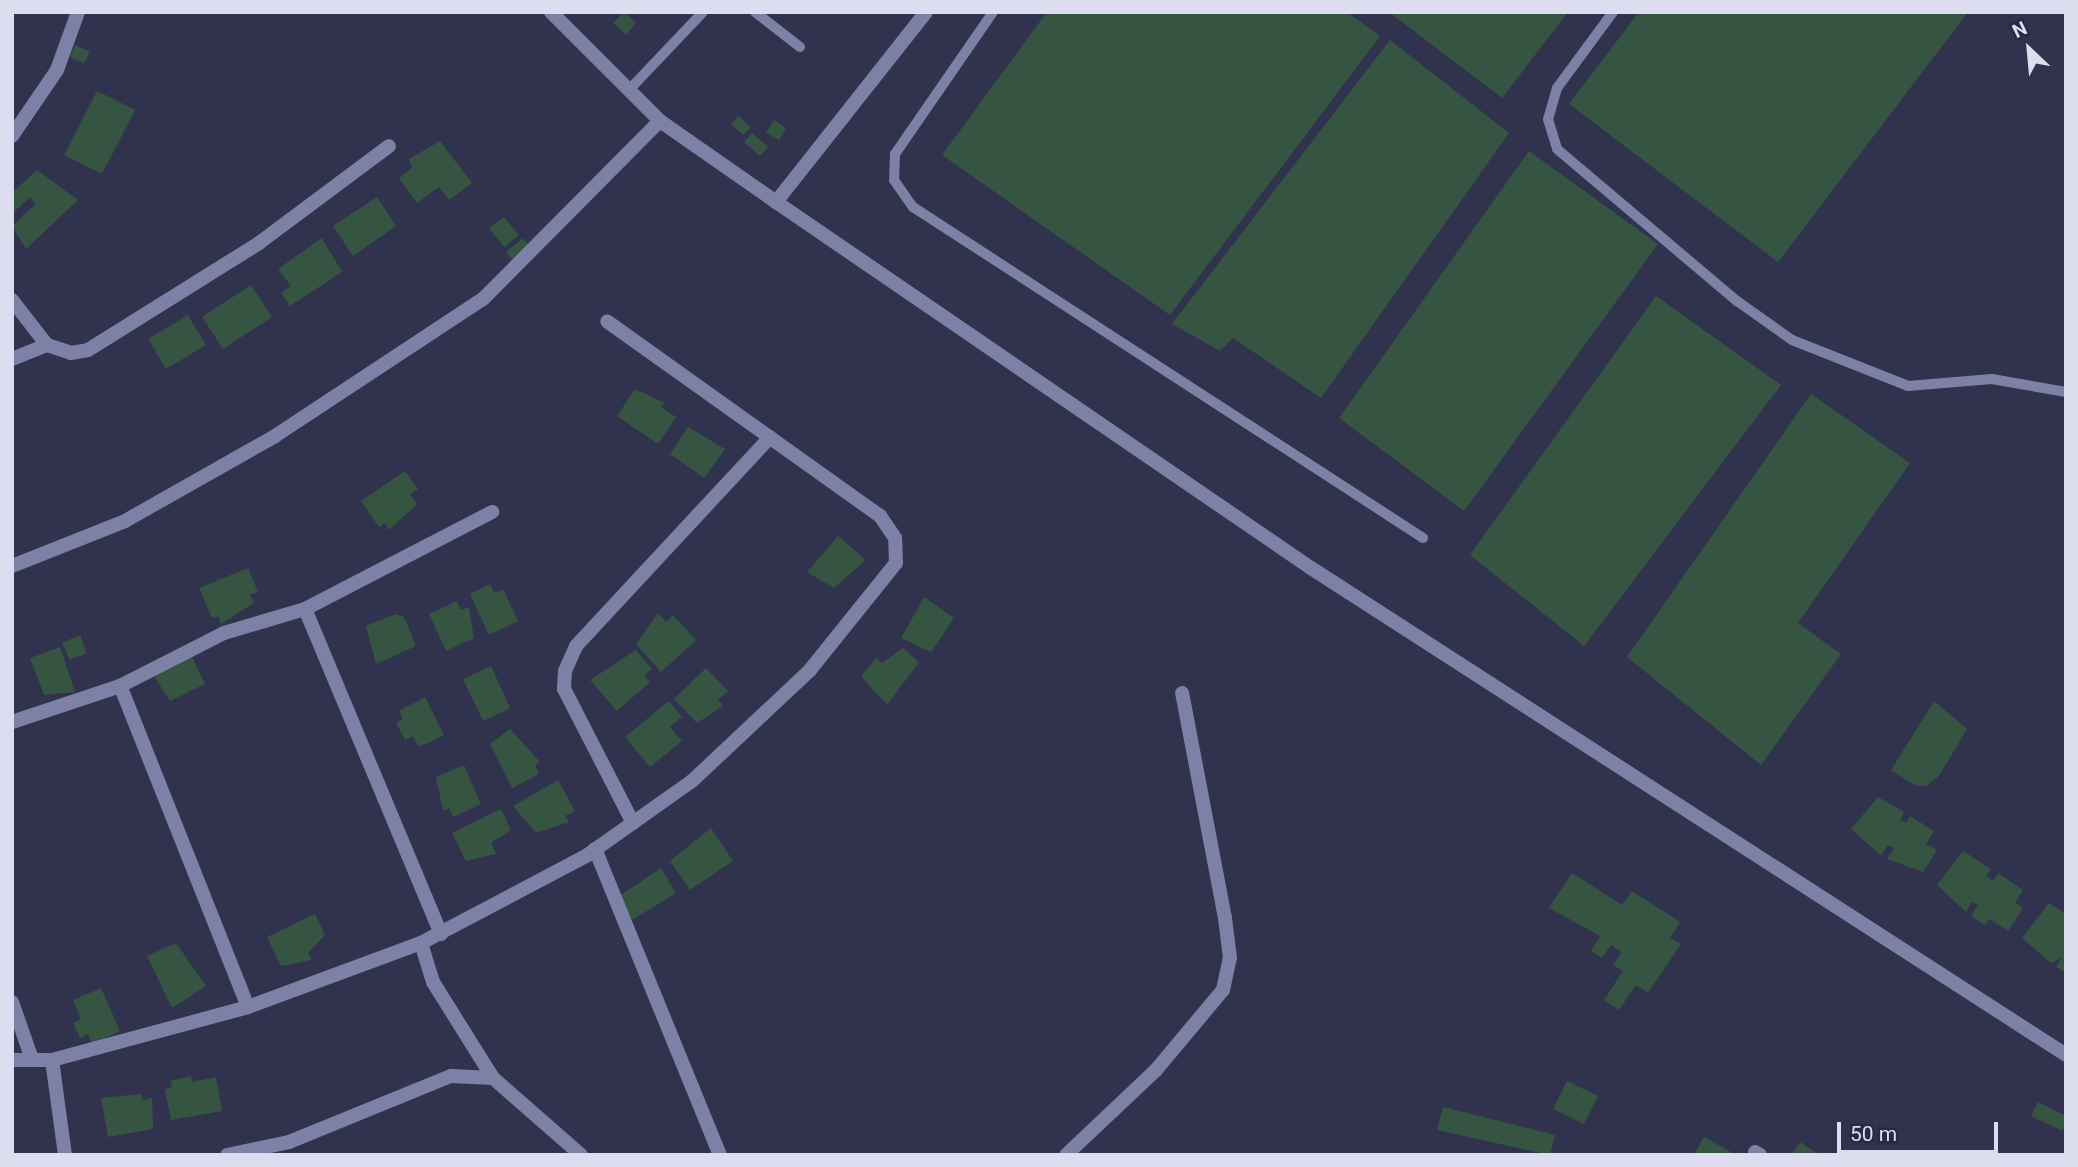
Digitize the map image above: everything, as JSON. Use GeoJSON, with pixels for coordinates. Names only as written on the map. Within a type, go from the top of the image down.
{"type":"FeatureCollection","features":[{"type":"Feature","properties":{"kind":"street"},"geometry":{"type":"LineString","coordinates":[[12,135],[57,70],[78,12]]}},
{"type":"Feature","properties":{"kind":"street"},"geometry":{"type":"LineString","coordinates":[[551,12],[660,121],[776,202],[1311,568],[2066,1055]]}},
{"type":"Feature","properties":{"kind":"street"},"geometry":{"type":"LineString","coordinates":[[776,202],[926,12]]}},
{"type":"Feature","properties":{"kind":"street"},"geometry":{"type":"LineString","coordinates":[[12,566],[125,521],[264,443],[483,299],[660,121]]}},
{"type":"Feature","properties":{"kind":"street"},"geometry":{"type":"LineString","coordinates":[[12,359],[47,345],[80,351],[128,327],[259,243],[389,146]]}},
{"type":"Feature","properties":{"kind":"street"},"geometry":{"type":"LineString","coordinates":[[12,300],[47,345]]}},
{"type":"Feature","properties":{"kind":"street"},"geometry":{"type":"LineString","coordinates":[[12,1060],[52,1060],[248,1007],[441,934],[595,849],[692,781],[810,670],[896,563],[895,538],[880,516],[607,321]]}},
{"type":"Feature","properties":{"kind":"street"},"geometry":{"type":"LineString","coordinates":[[633,823],[564,689],[565,671],[576,646],[770,437]]}},
{"type":"Feature","properties":{"kind":"street"},"geometry":{"type":"LineString","coordinates":[[12,722],[120,686],[224,633],[305,609],[492,512]]}},
{"type":"Feature","properties":{"kind":"street"},"geometry":{"type":"LineString","coordinates":[[305,609],[441,934]]}},
{"type":"Feature","properties":{"kind":"street"},"geometry":{"type":"LineString","coordinates":[[120,686],[248,1007]]}},
{"type":"Feature","properties":{"kind":"street"},"geometry":{"type":"LineString","coordinates":[[1066,1155],[1156,1070],[1223,990],[1230,958],[1225,918],[1182,693]]}},
{"type":"Feature","properties":{"kind":"street"},"geometry":{"type":"LineString","coordinates":[[595,849],[720,1155]]}},
{"type":"Feature","properties":{"kind":"street"},"geometry":{"type":"LineString","coordinates":[[421,943],[433,982],[493,1078],[581,1155]]}},
{"type":"Feature","properties":{"kind":"street"},"geometry":{"type":"LineString","coordinates":[[12,1002],[32,1059]]}},
{"type":"Feature","properties":{"kind":"street"},"geometry":{"type":"LineString","coordinates":[[52,1060],[65,1155]]}},
{"type":"Feature","properties":{"kind":"street"},"geometry":{"type":"LineString","coordinates":[[227,1155],[289,1142],[451,1076],[493,1078]]}},
{"type":"Feature","properties":{"kind":"lane"},"geometry":{"type":"LineString","coordinates":[[628,91],[704,12]]}},
{"type":"Feature","properties":{"kind":"lane"},"geometry":{"type":"LineString","coordinates":[[755,12],[800,47]]}},
{"type":"Feature","properties":{"kind":"lane"},"geometry":{"type":"LineString","coordinates":[[993,12],[895,153],[894,180],[913,207],[1423,538]]}},
{"type":"Feature","properties":{"kind":"lane"},"geometry":{"type":"LineString","coordinates":[[1613,12],[1557,88],[1548,119],[1557,149],[1737,301],[1792,340],[1908,386],[1992,379],[2066,392]]}},
{"type":"Feature","properties":{"kind":"building"},"geometry":{"type":"Polygon","coordinates":[[[624,12],[636,23],[626,35],[613,23],[624,12]]]}},
{"type":"Feature","properties":{"kind":"building"},"geometry":{"type":"Polygon","coordinates":[[[1047,12],[1347,12],[1380,36],[1170,315],[942,155],[1047,12]]]}},
{"type":"Feature","properties":{"kind":"building"},"geometry":{"type":"Polygon","coordinates":[[[1389,12],[1568,12],[1502,98],[1389,12]]]}},
{"type":"Feature","properties":{"kind":"building"},"geometry":{"type":"Polygon","coordinates":[[[1639,12],[1968,12],[1778,262],[1569,104],[1639,12]]]}},
{"type":"Feature","properties":{"kind":"building"},"geometry":{"type":"Polygon","coordinates":[[[1390,40],[1509,133],[1321,398],[1233,338],[1220,351],[1172,324],[1390,40]]]}},
{"type":"Feature","properties":{"kind":"building"},"geometry":{"type":"Polygon","coordinates":[[[75,45],[90,52],[84,63],[70,57],[75,45]]]}},
{"type":"Feature","properties":{"kind":"building"},"geometry":{"type":"Polygon","coordinates":[[[97,91],[135,110],[102,174],[64,155],[97,91]]]}},
{"type":"Feature","properties":{"kind":"building"},"geometry":{"type":"Polygon","coordinates":[[[738,116],[751,127],[744,135],[731,125],[738,116]]]}},
{"type":"Feature","properties":{"kind":"building"},"geometry":{"type":"Polygon","coordinates":[[[774,120],[786,128],[779,140],[766,133],[774,120]]]}},
{"type":"Feature","properties":{"kind":"building"},"geometry":{"type":"Polygon","coordinates":[[[752,133],[768,147],[760,156],[744,142],[752,133]]]}},
{"type":"Feature","properties":{"kind":"building"},"geometry":{"type":"Polygon","coordinates":[[[440,141],[472,183],[449,200],[439,187],[417,203],[399,178],[412,168],[409,159],[440,141]]]}},
{"type":"Feature","properties":{"kind":"building"},"geometry":{"type":"Polygon","coordinates":[[[1529,151],[1658,244],[1464,511],[1339,418],[1529,151]]]}},
{"type":"Feature","properties":{"kind":"building"},"geometry":{"type":"Polygon","coordinates":[[[37,170],[78,200],[26,249],[12,226],[36,204],[30,197],[12,214],[12,193],[37,170]]]}},
{"type":"Feature","properties":{"kind":"building"},"geometry":{"type":"Polygon","coordinates":[[[377,197],[396,226],[353,256],[333,226],[377,197]]]}},
{"type":"Feature","properties":{"kind":"building"},"geometry":{"type":"Polygon","coordinates":[[[504,217],[519,235],[504,247],[489,228],[504,217]]]}},
{"type":"Feature","properties":{"kind":"building"},"geometry":{"type":"Polygon","coordinates":[[[322,238],[342,272],[290,306],[281,293],[291,286],[278,269],[322,238]]]}},
{"type":"Feature","properties":{"kind":"building"},"geometry":{"type":"Polygon","coordinates":[[[523,238],[532,249],[515,263],[506,252],[523,238]]]}},
{"type":"Feature","properties":{"kind":"building"},"geometry":{"type":"Polygon","coordinates":[[[251,285],[272,317],[223,349],[202,317],[251,285]]]}},
{"type":"Feature","properties":{"kind":"building"},"geometry":{"type":"Polygon","coordinates":[[[1656,296],[1781,385],[1584,646],[1470,555],[1656,296]]]}},
{"type":"Feature","properties":{"kind":"building"},"geometry":{"type":"Polygon","coordinates":[[[188,315],[206,345],[166,369],[148,339],[188,315]]]}},
{"type":"Feature","properties":{"kind":"building"},"geometry":{"type":"Polygon","coordinates":[[[635,389],[665,403],[661,407],[676,417],[658,444],[617,416],[635,389]]]}},
{"type":"Feature","properties":{"kind":"building"},"geometry":{"type":"Polygon","coordinates":[[[1811,394],[1910,463],[1798,623],[1841,654],[1761,765],[1627,657],[1811,394]]]}},
{"type":"Feature","properties":{"kind":"building"},"geometry":{"type":"Polygon","coordinates":[[[688,427],[725,449],[704,478],[670,454],[688,427]]]}},
{"type":"Feature","properties":{"kind":"building"},"geometry":{"type":"Polygon","coordinates":[[[405,471],[418,489],[410,494],[417,504],[389,530],[385,523],[379,527],[361,501],[405,471]]]}},
{"type":"Feature","properties":{"kind":"building"},"geometry":{"type":"Polygon","coordinates":[[[838,536],[866,560],[834,588],[807,572],[838,536]]]}},
{"type":"Feature","properties":{"kind":"building"},"geometry":{"type":"Polygon","coordinates":[[[248,568],[258,592],[250,595],[254,603],[221,624],[218,616],[212,618],[199,588],[248,568]]]}},
{"type":"Feature","properties":{"kind":"building"},"geometry":{"type":"Polygon","coordinates":[[[490,584],[494,593],[503,589],[518,621],[489,635],[470,594],[490,584]]]}},
{"type":"Feature","properties":{"kind":"building"},"geometry":{"type":"Polygon","coordinates":[[[924,597],[954,618],[931,652],[901,638],[924,597]]]}},
{"type":"Feature","properties":{"kind":"building"},"geometry":{"type":"Polygon","coordinates":[[[457,601],[461,610],[469,607],[474,638],[446,651],[429,614],[457,601]]]}},
{"type":"Feature","properties":{"kind":"building"},"geometry":{"type":"Polygon","coordinates":[[[658,613],[666,622],[673,615],[696,640],[661,672],[636,644],[658,613]]]}},
{"type":"Feature","properties":{"kind":"building"},"geometry":{"type":"Polygon","coordinates":[[[396,614],[404,617],[416,646],[376,664],[366,626],[396,614]]]}},
{"type":"Feature","properties":{"kind":"building"},"geometry":{"type":"Polygon","coordinates":[[[80,635],[87,653],[70,660],[62,643],[80,635]]]}},
{"type":"Feature","properties":{"kind":"building"},"geometry":{"type":"Polygon","coordinates":[[[60,647],[75,692],[44,695],[30,658],[60,647]]]}},
{"type":"Feature","properties":{"kind":"building"},"geometry":{"type":"Polygon","coordinates":[[[903,648],[919,662],[887,705],[861,676],[876,658],[882,663],[903,648]]]}},
{"type":"Feature","properties":{"kind":"building"},"geometry":{"type":"Polygon","coordinates":[[[636,650],[652,669],[644,676],[650,682],[617,711],[590,680],[636,650]]]}},
{"type":"Feature","properties":{"kind":"building"},"geometry":{"type":"Polygon","coordinates":[[[191,655],[205,684],[170,701],[152,673],[191,655]]]}},
{"type":"Feature","properties":{"kind":"building"},"geometry":{"type":"Polygon","coordinates":[[[491,666],[510,708],[483,721],[463,679],[491,666]]]}},
{"type":"Feature","properties":{"kind":"building"},"geometry":{"type":"Polygon","coordinates":[[[706,668],[728,691],[718,700],[723,706],[697,723],[674,699],[706,668]]]}},
{"type":"Feature","properties":{"kind":"building"},"geometry":{"type":"Polygon","coordinates":[[[425,697],[444,735],[419,747],[413,736],[405,740],[396,723],[403,719],[399,711],[425,697]]]}},
{"type":"Feature","properties":{"kind":"building"},"geometry":{"type":"Polygon","coordinates":[[[669,701],[682,717],[670,727],[682,741],[650,767],[625,737],[669,701]]]}},
{"type":"Feature","properties":{"kind":"building"},"geometry":{"type":"Polygon","coordinates":[[[1934,701],[1967,729],[1939,776],[1926,786],[1916,786],[1891,770],[1934,701]]]}},
{"type":"Feature","properties":{"kind":"building"},"geometry":{"type":"Polygon","coordinates":[[[510,729],[540,762],[535,765],[539,774],[512,788],[490,744],[510,729]]]}},
{"type":"Feature","properties":{"kind":"building"},"geometry":{"type":"Polygon","coordinates":[[[464,765],[481,804],[453,817],[449,808],[443,811],[436,777],[464,765]]]}},
{"type":"Feature","properties":{"kind":"building"},"geometry":{"type":"Polygon","coordinates":[[[558,780],[575,811],[565,816],[569,822],[536,833],[513,806],[558,780]]]}},
{"type":"Feature","properties":{"kind":"building"},"geometry":{"type":"Polygon","coordinates":[[[1878,797],[1904,812],[1900,820],[1906,823],[1910,816],[1934,831],[1926,844],[1937,850],[1923,872],[1887,859],[1894,848],[1888,845],[1881,855],[1851,829],[1878,797]]]}},
{"type":"Feature","properties":{"kind":"building"},"geometry":{"type":"Polygon","coordinates":[[[501,809],[511,830],[491,843],[496,854],[466,861],[452,833],[501,809]]]}},
{"type":"Feature","properties":{"kind":"building"},"geometry":{"type":"Polygon","coordinates":[[[711,828],[733,861],[690,890],[670,861],[711,828]]]}},
{"type":"Feature","properties":{"kind":"building"},"geometry":{"type":"Polygon","coordinates":[[[1963,851],[1991,869],[1986,876],[1993,881],[1998,873],[2023,890],[2015,903],[2023,908],[2008,931],[1989,919],[1985,925],[1971,916],[1978,905],[1972,902],[1966,912],[1937,885],[1963,851]]]}},
{"type":"Feature","properties":{"kind":"building"},"geometry":{"type":"Polygon","coordinates":[[[661,868],[676,893],[632,920],[618,897],[661,868]]]}},
{"type":"Feature","properties":{"kind":"building"},"geometry":{"type":"Polygon","coordinates":[[[1572,873],[1622,905],[1632,891],[1680,922],[1670,938],[1681,944],[1648,993],[1636,985],[1619,1010],[1604,1000],[1623,971],[1613,965],[1622,952],[1611,945],[1602,958],[1591,951],[1600,936],[1549,908],[1572,873]]]}},
{"type":"Feature","properties":{"kind":"building"},"geometry":{"type":"Polygon","coordinates":[[[2049,903],[2066,914],[2066,973],[2056,967],[2062,957],[2051,963],[2022,938],[2049,903]]]}},
{"type":"Feature","properties":{"kind":"building"},"geometry":{"type":"Polygon","coordinates":[[[315,914],[325,935],[308,953],[312,960],[281,966],[267,937],[315,914]]]}},
{"type":"Feature","properties":{"kind":"building"},"geometry":{"type":"Polygon","coordinates":[[[176,943],[206,986],[172,1008],[147,956],[176,943]]]}},
{"type":"Feature","properties":{"kind":"building"},"geometry":{"type":"Polygon","coordinates":[[[101,988],[120,1031],[92,1044],[88,1034],[80,1038],[73,1023],[81,1019],[73,1000],[101,988]]]}},
{"type":"Feature","properties":{"kind":"building"},"geometry":{"type":"Polygon","coordinates":[[[191,1076],[192,1082],[216,1077],[222,1111],[171,1120],[165,1089],[172,1088],[170,1081],[191,1076]]]}},
{"type":"Feature","properties":{"kind":"building"},"geometry":{"type":"Polygon","coordinates":[[[1567,1081],[1598,1096],[1584,1124],[1553,1109],[1567,1081]]]}},
{"type":"Feature","properties":{"kind":"building"},"geometry":{"type":"Polygon","coordinates":[[[141,1094],[143,1100],[152,1098],[153,1129],[108,1137],[101,1098],[141,1094]]]}},
{"type":"Feature","properties":{"kind":"building"},"geometry":{"type":"Polygon","coordinates":[[[2038,1102],[2066,1116],[2063,1131],[2031,1116],[2038,1102]]]}},
{"type":"Feature","properties":{"kind":"building"},"geometry":{"type":"Polygon","coordinates":[[[1443,1107],[1555,1135],[1550,1155],[1437,1130],[1443,1107]]]}},
{"type":"Feature","properties":{"kind":"building"},"geometry":{"type":"Polygon","coordinates":[[[1704,1137],[1736,1155],[1694,1155],[1704,1137]]]}},
{"type":"Feature","properties":{"kind":"building"},"geometry":{"type":"Polygon","coordinates":[[[1800,1142],[1820,1155],[1792,1155],[1800,1142]]]}}]}
